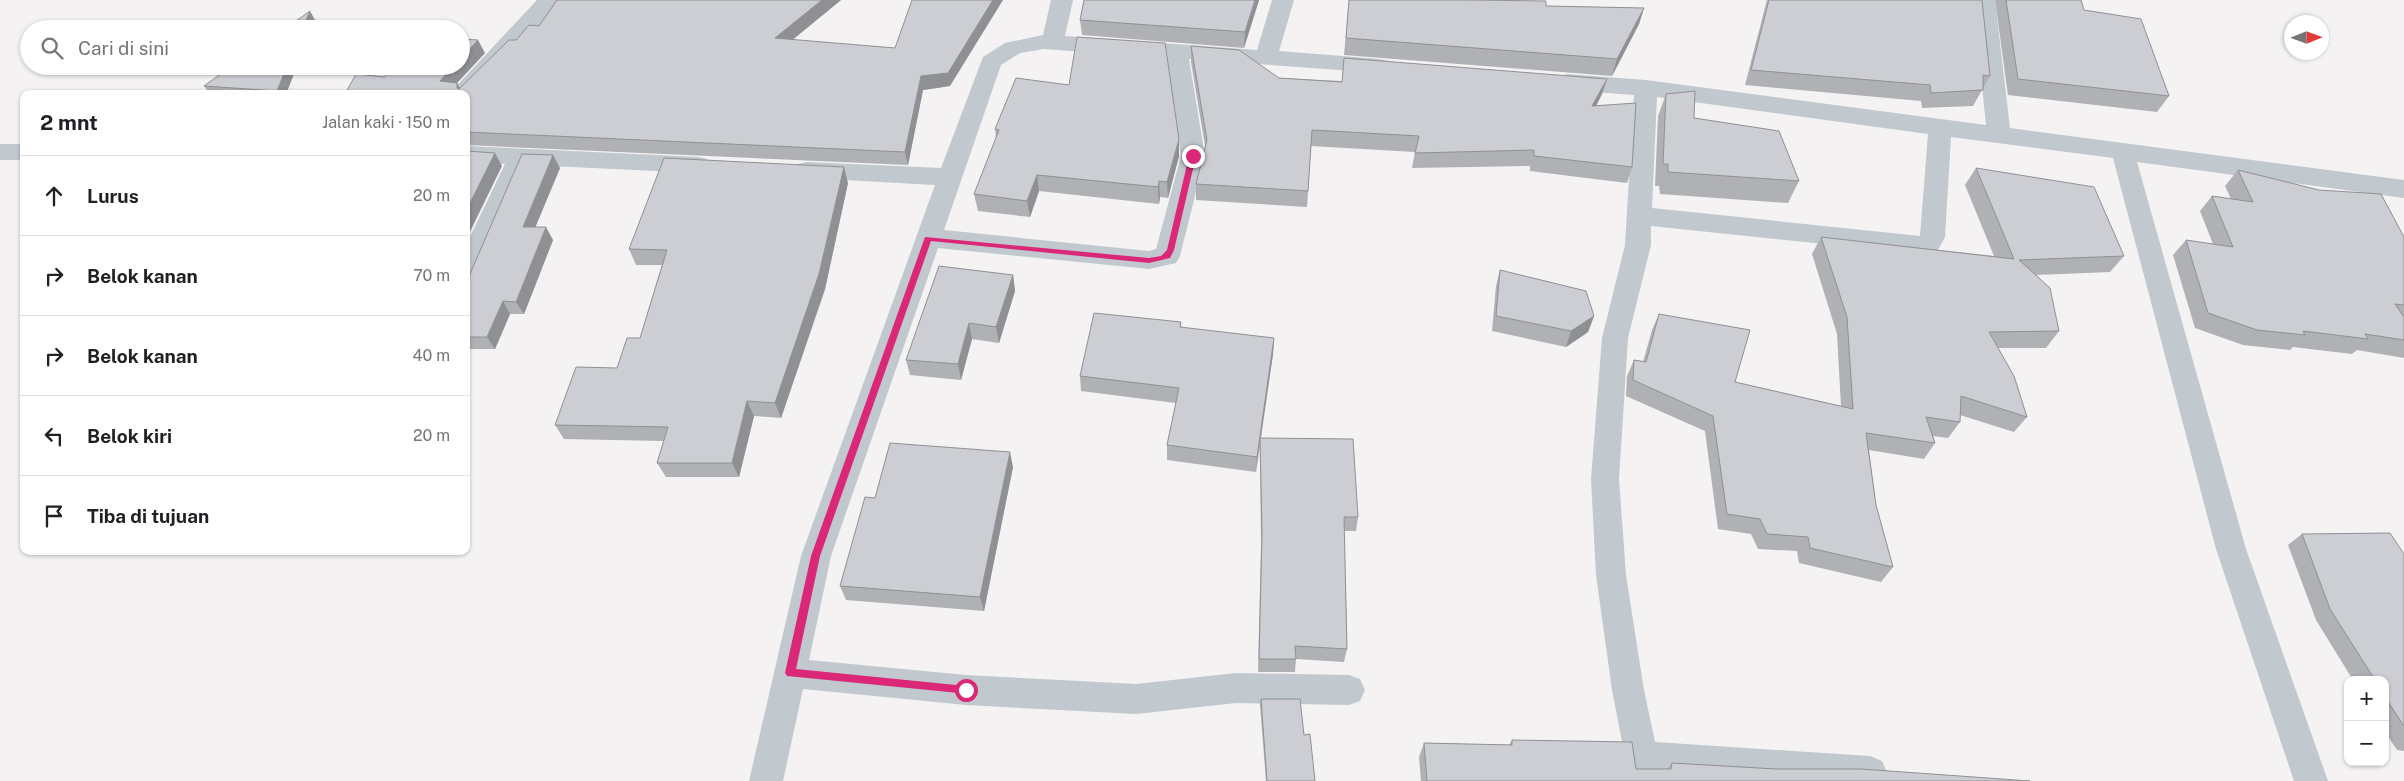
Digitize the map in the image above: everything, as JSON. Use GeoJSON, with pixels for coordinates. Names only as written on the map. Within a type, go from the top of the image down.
{"type":"FeatureCollection","features":[{"type":"Feature","properties":{"kind":"street"},"geometry":{"type":"LineString","coordinates":[[464,90],[525,28],[549,0]]}},
{"type":"Feature","properties":{"kind":"street"},"geometry":{"type":"LineString","coordinates":[[1054,42],[1062,0]]}},
{"type":"Feature","properties":{"kind":"street"},"geometry":{"type":"LineString","coordinates":[[1266,57],[1283,0]]}},
{"type":"Feature","properties":{"kind":"street"},"geometry":{"type":"LineString","coordinates":[[1984,0],[1999,136]]}},
{"type":"Feature","properties":{"kind":"street"},"geometry":{"type":"LineString","coordinates":[[766,781],[816,556],[991,62],[1012,48],[1024,44],[1054,42],[1402,68]]}},
{"type":"Feature","properties":{"kind":"street"},"geometry":{"type":"LineString","coordinates":[[928,238],[1149,260],[1168,256],[1193,156],[1191,135],[1184,108],[1178,51]]}},
{"type":"Feature","properties":{"kind":"street"},"geometry":{"type":"LineString","coordinates":[[1548,80],[1646,88],[1940,126],[2122,153],[2404,189]]}},
{"type":"Feature","properties":{"kind":"street"},"geometry":{"type":"LineString","coordinates":[[1646,88],[1638,245],[1616,338],[1605,479],[1611,575],[1628,690],[1643,769],[1901,774]]}},
{"type":"Feature","properties":{"kind":"street"},"geometry":{"type":"LineString","coordinates":[[1639,216],[1921,246],[1929,243],[1932,236],[1940,126]]}},
{"type":"Feature","properties":{"kind":"street"},"geometry":{"type":"LineString","coordinates":[[0,152],[20,152]]}},
{"type":"Feature","properties":{"kind":"street"},"geometry":{"type":"LineString","coordinates":[[2122,153],[2231,549],[2310,781]]}},
{"type":"Feature","properties":{"kind":"street"},"geometry":{"type":"LineString","coordinates":[[470,154],[725,167]]}},
{"type":"Feature","properties":{"kind":"street"},"geometry":{"type":"LineString","coordinates":[[470,270],[478,248],[520,157]]}},
{"type":"Feature","properties":{"kind":"street"},"geometry":{"type":"LineString","coordinates":[[784,169],[950,177]]}},
{"type":"Feature","properties":{"kind":"street"},"geometry":{"type":"LineString","coordinates":[[790,673],[966,690],[1136,699],[1236,688],[1350,690]]}},
{"type":"Feature","properties":{"kind":"building"},"geometry":{"type":"Polygon","coordinates":[[[557,0],[822,0],[775,38],[895,48],[912,0],[993,0],[948,73],[921,76],[905,152],[470,132],[470,90],[347,90],[355,75],[385,77],[386,75],[445,75],[440,81],[457,83],[457,88],[459,89],[509,40],[516,40],[529,25],[539,26],[557,0]]]}},
{"type":"Feature","properties":{"kind":"building"},"geometry":{"type":"Polygon","coordinates":[[[1084,0],[1255,0],[1245,32],[1080,20],[1084,0]]]}},
{"type":"Feature","properties":{"kind":"building"},"geometry":{"type":"Polygon","coordinates":[[[1349,0],[1546,1],[1546,6],[1644,8],[1617,59],[1346,38],[1349,0]]]}},
{"type":"Feature","properties":{"kind":"building"},"geometry":{"type":"Polygon","coordinates":[[[1769,0],[1982,0],[1990,76],[1983,75],[1983,90],[1931,93],[1930,85],[1751,70],[1769,0]]]}},
{"type":"Feature","properties":{"kind":"building"},"geometry":{"type":"Polygon","coordinates":[[[2006,0],[2081,0],[2084,10],[2141,19],[2169,96],[2018,79],[2006,0]]]}},
{"type":"Feature","properties":{"kind":"building"},"geometry":{"type":"Polygon","coordinates":[[[310,11],[306,20],[298,20],[310,11]]]}},
{"type":"Feature","properties":{"kind":"building"},"geometry":{"type":"Polygon","coordinates":[[[1077,37],[1165,43],[1179,139],[1167,182],[1159,181],[1158,187],[1037,175],[1027,201],[974,194],[999,130],[995,129],[1016,78],[1069,85],[1077,37]]]}},
{"type":"Feature","properties":{"kind":"building"},"geometry":{"type":"Polygon","coordinates":[[[470,40],[478,40],[470,48],[470,40]]]}},
{"type":"Feature","properties":{"kind":"building"},"geometry":{"type":"Polygon","coordinates":[[[1191,46],[1239,50],[1279,78],[1342,82],[1344,58],[1607,79],[1592,106],[1636,103],[1632,167],[1534,156],[1534,150],[1415,153],[1419,136],[1312,130],[1308,191],[1196,184],[1207,140],[1191,46]]]}},
{"type":"Feature","properties":{"kind":"building"},"geometry":{"type":"Polygon","coordinates":[[[219,75],[283,75],[277,90],[204,86],[219,75]]]}},
{"type":"Feature","properties":{"kind":"building"},"geometry":{"type":"Polygon","coordinates":[[[1695,91],[1694,118],[1779,131],[1799,181],[1668,172],[1668,164],[1663,164],[1666,94],[1695,91]]]}},
{"type":"Feature","properties":{"kind":"building"},"geometry":{"type":"Polygon","coordinates":[[[470,151],[495,153],[470,203],[470,151]]]}},
{"type":"Feature","properties":{"kind":"building"},"geometry":{"type":"Polygon","coordinates":[[[522,154],[553,155],[523,227],[546,227],[516,302],[503,301],[487,337],[470,337],[470,274],[522,154]]]}},
{"type":"Feature","properties":{"kind":"building"},"geometry":{"type":"Polygon","coordinates":[[[664,158],[844,167],[819,274],[775,403],[747,401],[732,463],[657,463],[668,427],[555,425],[576,367],[617,368],[627,338],[640,338],[667,250],[629,249],[664,158]]]}},
{"type":"Feature","properties":{"kind":"building"},"geometry":{"type":"Polygon","coordinates":[[[1976,168],[2094,187],[2124,256],[2019,260],[2050,288],[2059,331],[1989,332],[2014,376],[2027,417],[1961,396],[1960,422],[1926,417],[1935,443],[1866,433],[1876,505],[1893,567],[1810,548],[1808,537],[1767,534],[1760,519],[1727,514],[1713,416],[1633,380],[1634,360],[1646,362],[1659,314],[1750,330],[1735,382],[1853,409],[1847,317],[1821,237],[2014,259],[1976,168]]]}},
{"type":"Feature","properties":{"kind":"building"},"geometry":{"type":"Polygon","coordinates":[[[2238,170],[2319,190],[2381,194],[2404,237],[2404,305],[2395,304],[2404,317],[2404,340],[2365,334],[2368,339],[2303,331],[2305,335],[2257,330],[2208,313],[2186,240],[2233,247],[2212,196],[2253,202],[2238,170]]]}},
{"type":"Feature","properties":{"kind":"building"},"geometry":{"type":"Polygon","coordinates":[[[939,266],[1013,275],[996,327],[969,323],[958,364],[906,360],[939,266]]]}},
{"type":"Feature","properties":{"kind":"building"},"geometry":{"type":"Polygon","coordinates":[[[1500,270],[1586,291],[1594,316],[1571,331],[1496,316],[1500,270]]]}},
{"type":"Feature","properties":{"kind":"building"},"geometry":{"type":"Polygon","coordinates":[[[1094,313],[1181,322],[1180,327],[1274,338],[1257,457],[1167,445],[1179,388],[1080,376],[1094,313]]]}},
{"type":"Feature","properties":{"kind":"building"},"geometry":{"type":"Polygon","coordinates":[[[1260,438],[1353,439],[1358,517],[1344,517],[1347,649],[1295,646],[1296,659],[1259,659],[1262,532],[1260,438]]]}},
{"type":"Feature","properties":{"kind":"building"},"geometry":{"type":"Polygon","coordinates":[[[890,443],[1010,452],[980,597],[840,586],[865,497],[875,498],[890,443]]]}},
{"type":"Feature","properties":{"kind":"building"},"geometry":{"type":"Polygon","coordinates":[[[2390,533],[2404,554],[2404,726],[2389,703],[2389,676],[2372,676],[2330,609],[2302,534],[2390,533]]]}},
{"type":"Feature","properties":{"kind":"building"},"geometry":{"type":"Polygon","coordinates":[[[1261,699],[1300,699],[1304,735],[1310,734],[1315,781],[1267,781],[1261,699]]]}},
{"type":"Feature","properties":{"kind":"building"},"geometry":{"type":"Polygon","coordinates":[[[1512,740],[1632,742],[1636,769],[1671,769],[1672,763],[1776,769],[1861,769],[2030,781],[1427,781],[1424,743],[1512,745],[1512,740]]]}},
{"type":"Feature","properties":{"kind":"route"},"geometry":{"type":"LineString","coordinates":[[966,690],[790,673],[816,556],[928,238],[1149,260],[1162,259],[1168,256],[1170,250],[1193,156]]}}]}
